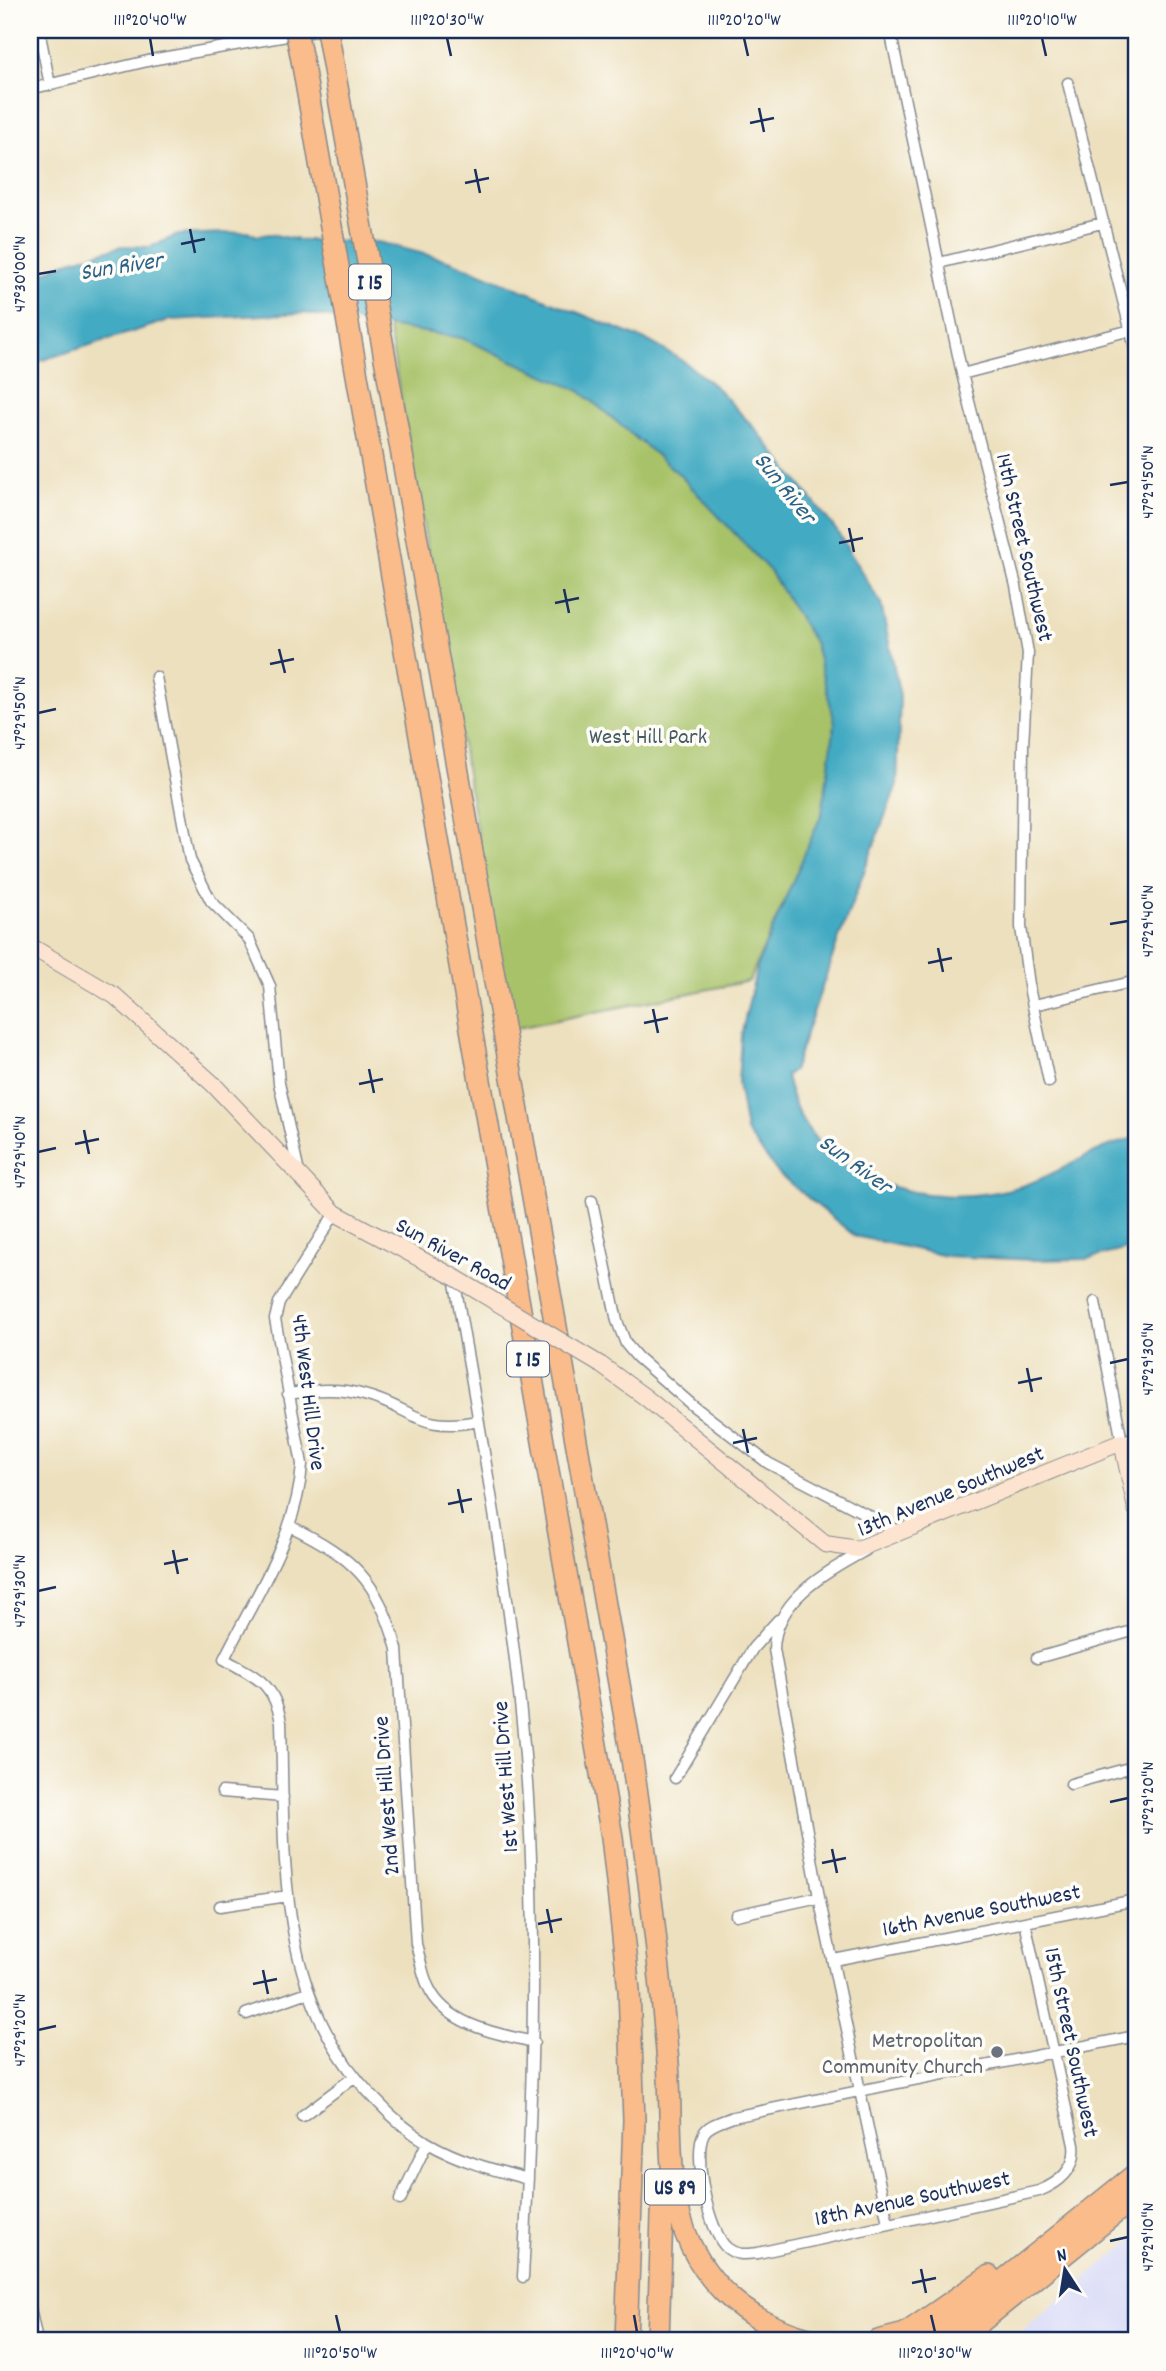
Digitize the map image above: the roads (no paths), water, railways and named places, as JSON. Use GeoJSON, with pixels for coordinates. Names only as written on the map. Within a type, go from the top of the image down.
{"type":"FeatureCollection","features":[{"type":"Feature","properties":{"kind":"highway","name":"I 15"},"geometry":{"type":"LineString","coordinates":[[296,30],[612,1837],[629,1990],[634,2120],[626,2341]]}},
{"type":"Feature","properties":{"kind":"highway","name":"I 15"},"geometry":{"type":"LineString","coordinates":[[327,30],[625,1718],[650,1873],[659,1961],[663,2146],[658,2341]]}},
{"type":"Feature","properties":{"kind":"highway","name":"US 89"},"geometry":{"type":"LineString","coordinates":[[659,1961],[671,2105],[673,2179],[678,2214],[690,2244],[717,2286],[738,2306],[767,2325],[817,2341]]}},
{"type":"Feature","properties":{"kind":"highway"},"geometry":{"type":"LineString","coordinates":[[928,2341],[1136,2174]]}},
{"type":"Feature","properties":{"kind":"highway"},"geometry":{"type":"LineString","coordinates":[[957,2341],[1136,2196]]}},
{"type":"Feature","properties":{"kind":"highway"},"geometry":{"type":"LineString","coordinates":[[1074,2245],[1136,2204]]}},
{"type":"Feature","properties":{"kind":"highway"},"geometry":{"type":"LineString","coordinates":[[877,2341],[905,2334],[1091,2210]]}},
{"type":"Feature","properties":{"kind":"street"},"geometry":{"type":"LineString","coordinates":[[39,30],[50,85]]}},
{"type":"Feature","properties":{"kind":"street"},"geometry":{"type":"LineString","coordinates":[[30,89],[156,59],[321,30]]}},
{"type":"Feature","properties":{"kind":"street","name":"14th Street Southwest"},"geometry":{"type":"LineString","coordinates":[[890,30],[962,374],[1016,586],[1028,653],[1023,746],[1021,927],[1049,1082]]}},
{"type":"Feature","properties":{"kind":"street"},"geometry":{"type":"LineString","coordinates":[[1068,83],[1136,352]]}},
{"type":"Feature","properties":{"kind":"street"},"geometry":{"type":"LineString","coordinates":[[939,263],[1102,223]]}},
{"type":"Feature","properties":{"kind":"street"},"geometry":{"type":"LineString","coordinates":[[962,374],[1131,330]]}},
{"type":"Feature","properties":{"kind":"street"},"geometry":{"type":"LineString","coordinates":[[156,677],[191,860],[211,901],[249,939],[270,986],[279,1083],[300,1176]]}},
{"type":"Feature","properties":{"kind":"street","name":"Sun River Road"},"geometry":{"type":"LineString","coordinates":[[30,946],[115,996],[213,1084],[335,1213],[454,1277],[601,1365],[645,1397],[825,1544],[858,1549],[884,1540]]}},
{"type":"Feature","properties":{"kind":"street"},"geometry":{"type":"LineString","coordinates":[[1034,1005],[1136,981]]}},
{"type":"Feature","properties":{"kind":"street"},"geometry":{"type":"LineString","coordinates":[[592,1201],[617,1321],[626,1344],[637,1357],[692,1405],[768,1463],[900,1532]]}},
{"type":"Feature","properties":{"kind":"street","name":"4th West Hill Drive"},"geometry":{"type":"LineString","coordinates":[[283,1797],[281,1722],[277,1698],[264,1681],[224,1659],[290,1526],[300,1485],[302,1464],[275,1319],[277,1311],[335,1213]]}},
{"type":"Feature","properties":{"kind":"street","name":"1st West Hill Drive"},"geometry":{"type":"LineString","coordinates":[[454,1277],[509,1610],[522,1724],[531,1864],[534,2042],[523,2277]]}},
{"type":"Feature","properties":{"kind":"street"},"geometry":{"type":"LineString","coordinates":[[1095,1302],[1129,1439],[1136,1509]]}},
{"type":"Feature","properties":{"kind":"street"},"geometry":{"type":"LineString","coordinates":[[288,1394],[341,1389],[368,1395],[440,1426],[478,1421]]}},
{"type":"Feature","properties":{"kind":"street","name":"13th Avenue Southwest"},"geometry":{"type":"LineString","coordinates":[[675,1779],[753,1648],[792,1602],[834,1568],[900,1532],[1129,1439]]}},
{"type":"Feature","properties":{"kind":"street","name":"2nd West Hill Drive"},"geometry":{"type":"LineString","coordinates":[[290,1526],[331,1546],[362,1573],[386,1611],[397,1649],[416,1944],[429,1988],[455,2017],[486,2032],[534,2042]]}},
{"type":"Feature","properties":{"kind":"street"},"geometry":{"type":"LineString","coordinates":[[779,1620],[774,1649],[819,1897],[888,2223]]}},
{"type":"Feature","properties":{"kind":"street"},"geometry":{"type":"LineString","coordinates":[[1037,1658],[1136,1630]]}},
{"type":"Feature","properties":{"kind":"street"},"geometry":{"type":"LineString","coordinates":[[1070,1784],[1136,1766]]}},
{"type":"Feature","properties":{"kind":"street"},"geometry":{"type":"LineString","coordinates":[[222,1792],[283,1797],[293,1945],[308,1992],[327,2037],[354,2077],[389,2113],[426,2143],[472,2164],[528,2179]]}},
{"type":"Feature","properties":{"kind":"street"},"geometry":{"type":"LineString","coordinates":[[220,1906],[288,1896]]}},
{"type":"Feature","properties":{"kind":"street"},"geometry":{"type":"LineString","coordinates":[[736,1915],[819,1897]]}},
{"type":"Feature","properties":{"kind":"street","name":"16th Avenue Southwest"},"geometry":{"type":"LineString","coordinates":[[834,1960],[1136,1899]]}},
{"type":"Feature","properties":{"kind":"street","name":"15th Street Southwest"},"geometry":{"type":"LineString","coordinates":[[1025,1922],[1074,2146],[1075,2156],[1069,2170]]}},
{"type":"Feature","properties":{"kind":"street"},"geometry":{"type":"LineString","coordinates":[[246,2014],[308,1992]]}},
{"type":"Feature","properties":{"kind":"street"},"geometry":{"type":"LineString","coordinates":[[861,2090],[1136,2036]]}},
{"type":"Feature","properties":{"kind":"street"},"geometry":{"type":"LineString","coordinates":[[302,2116],[354,2077]]}},
{"type":"Feature","properties":{"kind":"street","name":"18th Avenue Southwest"},"geometry":{"type":"LineString","coordinates":[[861,2090],[733,2117],[704,2133],[701,2149],[704,2191],[712,2227],[726,2247],[738,2255],[758,2253],[1039,2191],[1055,2184],[1069,2170]]}},
{"type":"Feature","properties":{"kind":"street"},"geometry":{"type":"LineString","coordinates":[[400,2200],[426,2143]]}},
{"type":"Feature","properties":{"kind":"street"},"geometry":{"type":"LineString","coordinates":[[30,2308],[37,2341]]}},
{"type":"Feature","properties":{"kind":"water","name":"Sun River"},"geometry":{"type":"Polygon","coordinates":[[[249,232],[257,236],[270,234],[299,240],[378,242],[451,261],[650,342],[682,360],[718,389],[757,431],[837,531],[881,604],[900,696],[897,784],[793,1071],[786,1075],[798,1112],[818,1142],[845,1165],[877,1181],[912,1192],[949,1196],[986,1194],[1022,1186],[1107,1147],[1136,1138],[1136,1247],[1086,1259],[1035,1260],[946,1256],[855,1236],[779,1174],[746,1131],[738,1083],[741,1036],[758,963],[822,813],[835,723],[815,644],[770,571],[679,474],[580,391],[462,338],[304,313],[170,320],[30,364],[30,280],[64,263],[122,246],[150,247],[178,235],[249,232]]]}},
{"type":"Feature","properties":{"kind":"place","name":"Metropolitan Community Church"},"geometry":{"type":"Point","coordinates":[997,2052]}},
{"type":"Feature","properties":{"kind":"park label","name":"West Hill Park"},"geometry":{"type":"Point","coordinates":[648,735]}}]}
